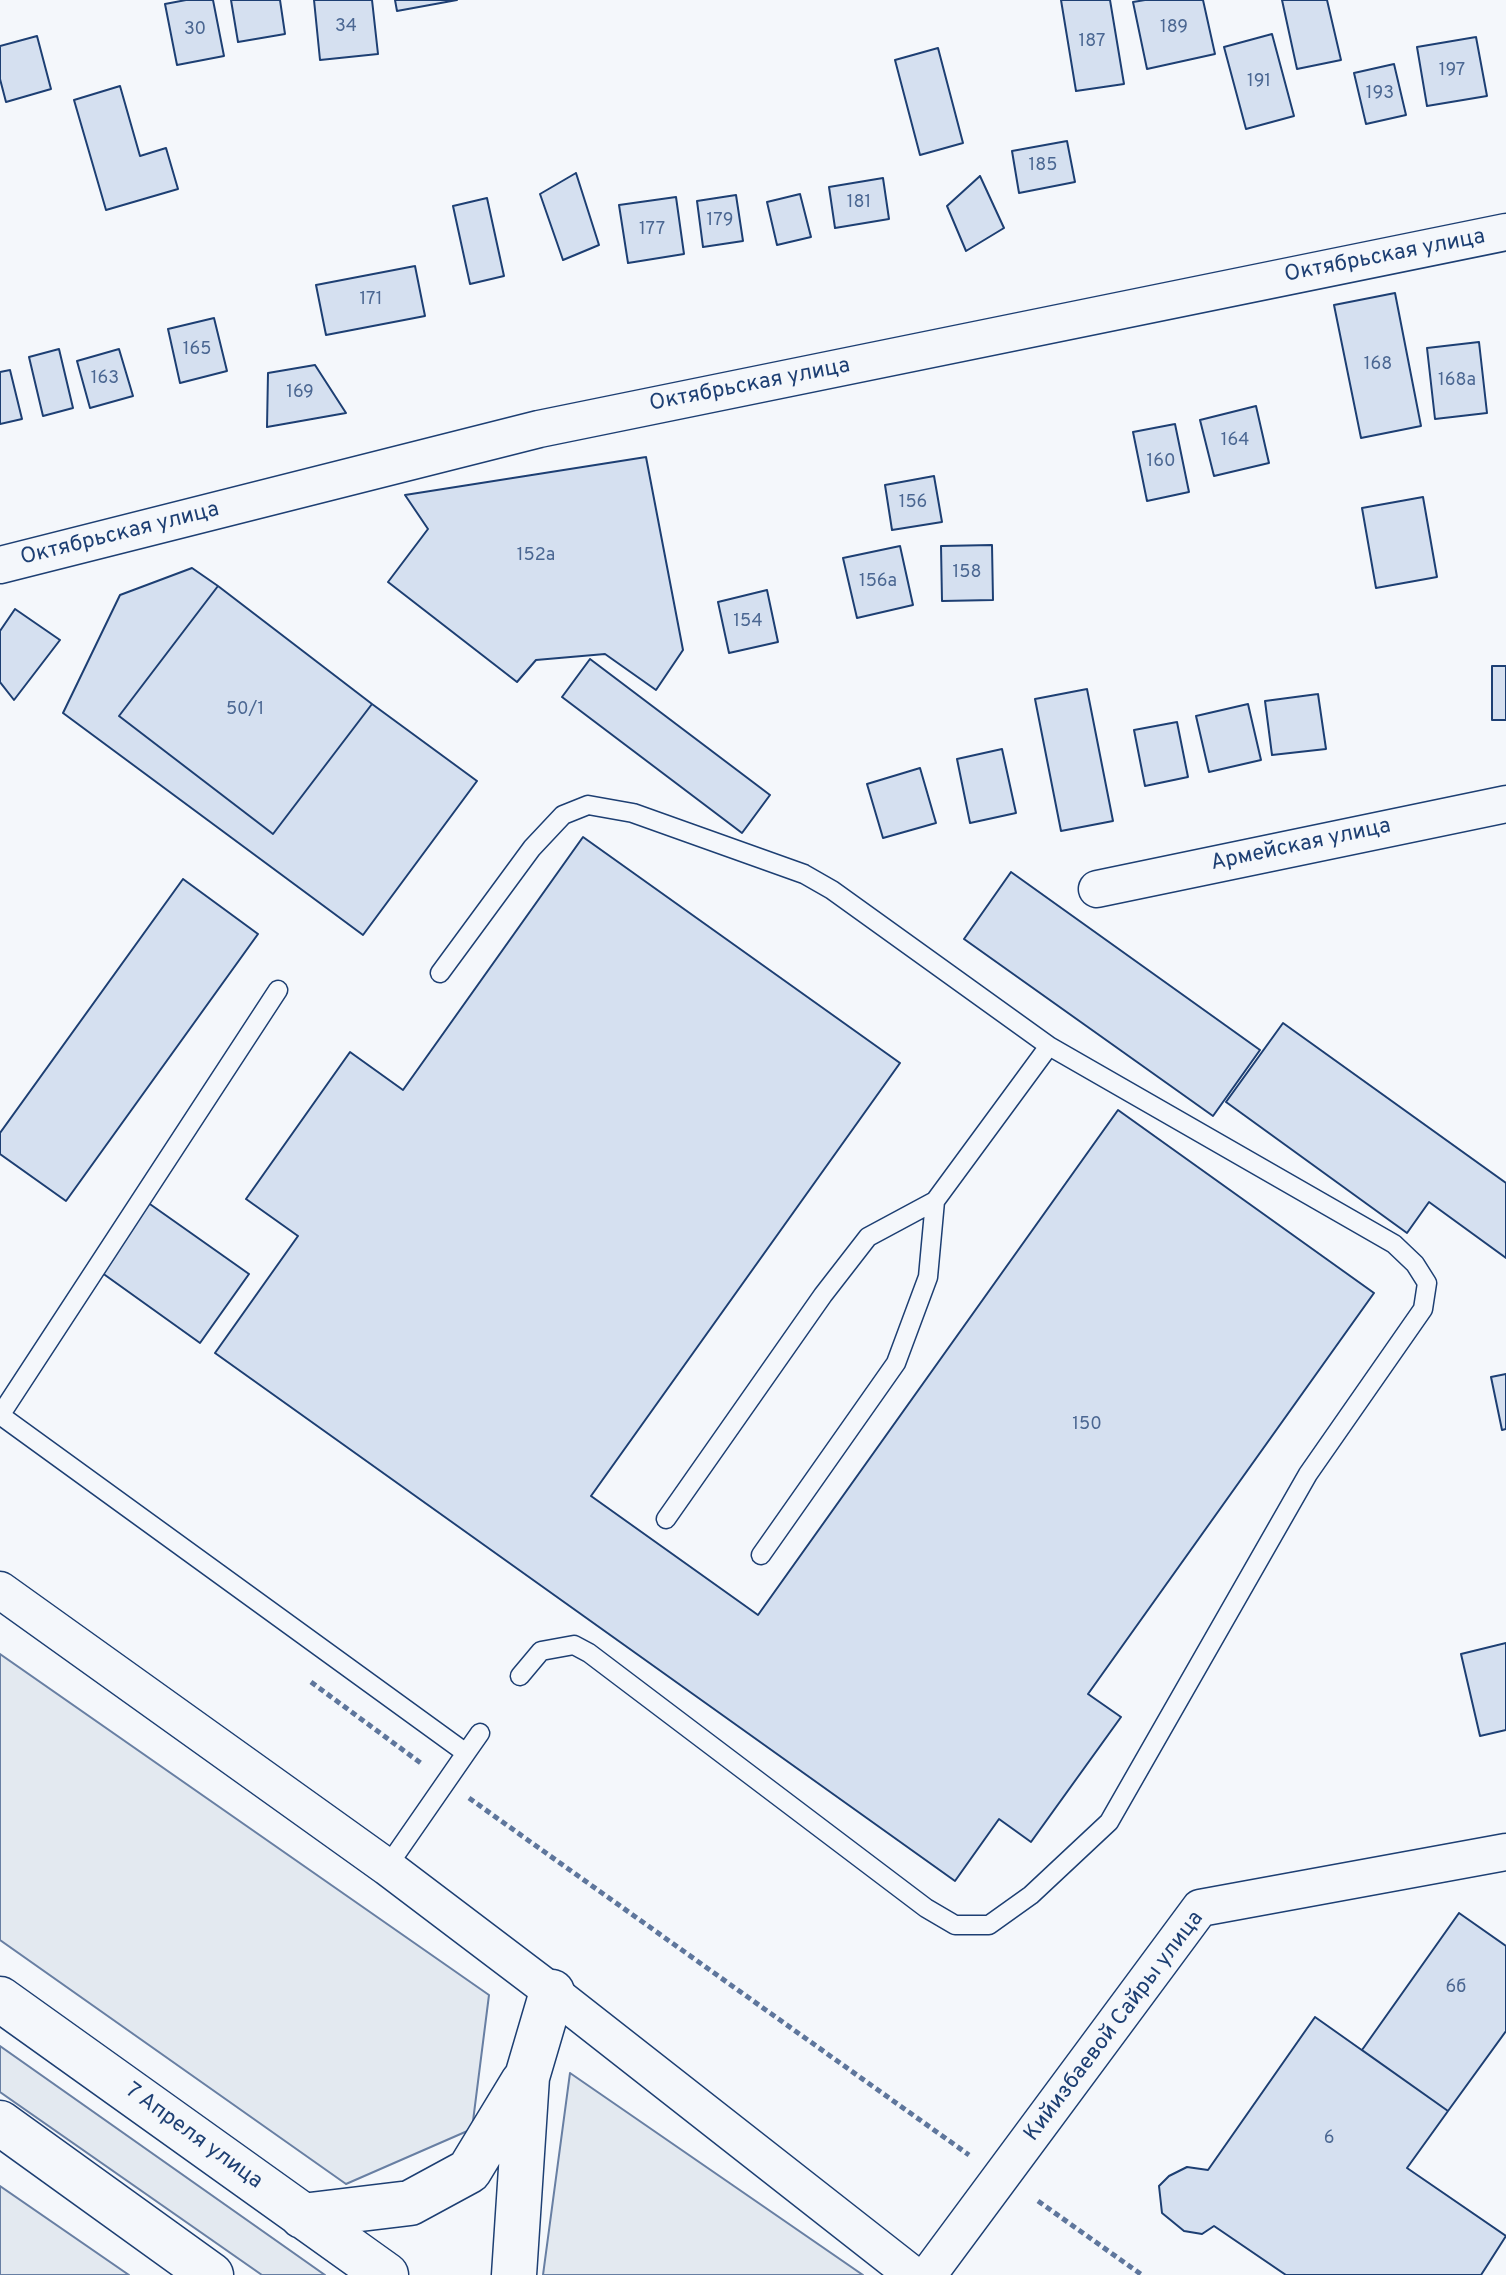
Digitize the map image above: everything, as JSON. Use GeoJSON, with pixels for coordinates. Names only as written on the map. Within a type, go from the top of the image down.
{"type":"FeatureCollection","features":[{"type":"Feature","properties":{"kind":"main road"},"geometry":{"type":"LineString","coordinates":[[514,2275],[527,2077],[552,1992]]}},
{"type":"Feature","properties":{"kind":"main road","name":"7 Апреля улица"},"geometry":{"type":"LineString","coordinates":[[0,1999],[386,2275]]}},
{"type":"Feature","properties":{"kind":"main road"},"geometry":{"type":"LineString","coordinates":[[302,2216],[410,2203],[469,2171],[527,2077]]}},
{"type":"Feature","properties":{"kind":"main road"},"geometry":{"type":"LineString","coordinates":[[0,2123],[211,2275]]}},
{"type":"Feature","properties":{"kind":"street","name":"Октябрьская улица"},"geometry":{"type":"LineString","coordinates":[[0,565],[539,429],[1506,232]]}},
{"type":"Feature","properties":{"kind":"street","name":"Армейская улица"},"geometry":{"type":"LineString","coordinates":[[1097,889],[1506,804]]}},
{"type":"Feature","properties":{"kind":"street"},"geometry":{"type":"LineString","coordinates":[[0,1590],[387,1867],[913,2275]]}},
{"type":"Feature","properties":{"kind":"street","name":"Кийизбаевой Сайры улица"},"geometry":{"type":"LineString","coordinates":[[928,2275],[1200,1908],[1506,1852]]}},
{"type":"Feature","properties":{"kind":"lane"},"geometry":{"type":"LineString","coordinates":[[440,973],[532,848],[563,815],[588,805],[633,813],[804,874],[844,899],[1049,1046],[1394,1244],[1415,1264],[1427,1283],[1423,1309],[1308,1474],[1109,1822],[1031,1895],[989,1925],[955,1925],[926,1908],[589,1653],[574,1645],[541,1651],[520,1676]]}},
{"type":"Feature","properties":{"kind":"lane"},"geometry":{"type":"LineString","coordinates":[[278,990],[0,1415],[466,1753]]}},
{"type":"Feature","properties":{"kind":"lane"},"geometry":{"type":"LineString","coordinates":[[666,1519],[823,1295],[868,1237],[935,1201],[1049,1046]]}},
{"type":"Feature","properties":{"kind":"lane"},"geometry":{"type":"LineString","coordinates":[[761,1555],[896,1363],[928,1277],[935,1201]]}},
{"type":"Feature","properties":{"kind":"lane"},"geometry":{"type":"LineString","coordinates":[[387,1867],[480,1733]]}},
{"type":"Feature","properties":{"kind":"path"},"geometry":{"type":"LineString","coordinates":[[308,1680],[976,2160]]}},
{"type":"Feature","properties":{"kind":"path"},"geometry":{"type":"LineString","coordinates":[[1038,2201],[1142,2275]]}},
{"type":"Feature","properties":{"kind":"shaded area"},"geometry":{"type":"Polygon","coordinates":[[[0,1654],[489,1995],[472,2129],[346,2184],[0,1940],[0,1654]]]}},
{"type":"Feature","properties":{"kind":"shaded area"},"geometry":{"type":"Polygon","coordinates":[[[0,2046],[325,2275],[262,2275],[0,2092],[0,2046]]]}},
{"type":"Feature","properties":{"kind":"shaded area"},"geometry":{"type":"Polygon","coordinates":[[[570,2073],[863,2275],[543,2275],[570,2073]]]}},
{"type":"Feature","properties":{"kind":"shaded area"},"geometry":{"type":"Polygon","coordinates":[[[0,2186],[129,2275],[0,2275],[0,2186]]]}},
{"type":"Feature","properties":{"kind":"building"},"geometry":{"type":"Polygon","coordinates":[[[213,0],[224,56],[177,65],[165,4],[213,0]]]}},
{"type":"Feature","properties":{"kind":"building"},"geometry":{"type":"Polygon","coordinates":[[[231,0],[280,0],[285,34],[238,42],[231,0]]]}},
{"type":"Feature","properties":{"kind":"building"},"geometry":{"type":"Polygon","coordinates":[[[314,0],[372,0],[378,54],[320,60],[314,0]]]}},
{"type":"Feature","properties":{"kind":"building"},"geometry":{"type":"Polygon","coordinates":[[[395,0],[457,0],[397,11],[395,0]]]}},
{"type":"Feature","properties":{"kind":"building"},"geometry":{"type":"Polygon","coordinates":[[[1061,0],[1110,0],[1124,84],[1076,91],[1061,0]]]}},
{"type":"Feature","properties":{"kind":"building"},"geometry":{"type":"Polygon","coordinates":[[[1203,0],[1215,54],[1147,69],[1133,2],[1203,0]]]}},
{"type":"Feature","properties":{"kind":"building"},"geometry":{"type":"Polygon","coordinates":[[[1282,0],[1327,0],[1341,60],[1297,69],[1282,0]]]}},
{"type":"Feature","properties":{"kind":"building"},"geometry":{"type":"Polygon","coordinates":[[[1272,34],[1294,116],[1246,129],[1224,47],[1272,34]]]}},
{"type":"Feature","properties":{"kind":"building"},"geometry":{"type":"Polygon","coordinates":[[[37,36],[51,89],[6,102],[0,79],[0,46],[37,36]]]}},
{"type":"Feature","properties":{"kind":"building"},"geometry":{"type":"Polygon","coordinates":[[[1476,37],[1487,96],[1427,106],[1417,47],[1476,37]]]}},
{"type":"Feature","properties":{"kind":"building"},"geometry":{"type":"Polygon","coordinates":[[[938,48],[963,143],[920,155],[895,60],[938,48]]]}},
{"type":"Feature","properties":{"kind":"building"},"geometry":{"type":"Polygon","coordinates":[[[1394,64],[1406,115],[1366,124],[1354,73],[1394,64]]]}},
{"type":"Feature","properties":{"kind":"building"},"geometry":{"type":"Polygon","coordinates":[[[120,86],[140,156],[166,148],[178,189],[106,210],[74,100],[120,86]]]}},
{"type":"Feature","properties":{"kind":"building"},"geometry":{"type":"Polygon","coordinates":[[[1067,141],[1075,182],[1019,193],[1012,151],[1067,141]]]}},
{"type":"Feature","properties":{"kind":"building"},"geometry":{"type":"Polygon","coordinates":[[[576,173],[599,245],[563,260],[540,194],[576,173]]]}},
{"type":"Feature","properties":{"kind":"building"},"geometry":{"type":"Polygon","coordinates":[[[980,176],[1004,228],[966,251],[947,206],[980,176]]]}},
{"type":"Feature","properties":{"kind":"building"},"geometry":{"type":"Polygon","coordinates":[[[883,178],[889,219],[835,228],[829,187],[883,178]]]}},
{"type":"Feature","properties":{"kind":"building"},"geometry":{"type":"Polygon","coordinates":[[[800,194],[811,237],[777,245],[767,202],[800,194]]]}},
{"type":"Feature","properties":{"kind":"building"},"geometry":{"type":"Polygon","coordinates":[[[736,195],[743,241],[703,247],[697,201],[736,195]]]}},
{"type":"Feature","properties":{"kind":"building"},"geometry":{"type":"Polygon","coordinates":[[[676,197],[684,254],[628,263],[619,205],[676,197]]]}},
{"type":"Feature","properties":{"kind":"building"},"geometry":{"type":"Polygon","coordinates":[[[487,198],[504,276],[470,284],[453,206],[487,198]]]}},
{"type":"Feature","properties":{"kind":"building"},"geometry":{"type":"Polygon","coordinates":[[[415,266],[425,316],[326,335],[316,285],[415,266]]]}},
{"type":"Feature","properties":{"kind":"building"},"geometry":{"type":"Polygon","coordinates":[[[1395,293],[1421,426],[1361,438],[1334,305],[1395,293]]]}},
{"type":"Feature","properties":{"kind":"building"},"geometry":{"type":"Polygon","coordinates":[[[214,318],[227,371],[180,383],[168,329],[214,318]]]}},
{"type":"Feature","properties":{"kind":"building"},"geometry":{"type":"Polygon","coordinates":[[[1479,342],[1487,413],[1435,419],[1427,348],[1479,342]]]}},
{"type":"Feature","properties":{"kind":"building"},"geometry":{"type":"Polygon","coordinates":[[[59,349],[73,408],[43,416],[29,357],[59,349]]]}},
{"type":"Feature","properties":{"kind":"building"},"geometry":{"type":"Polygon","coordinates":[[[119,349],[133,396],[90,408],[77,361],[119,349]]]}},
{"type":"Feature","properties":{"kind":"building"},"geometry":{"type":"Polygon","coordinates":[[[315,365],[346,413],[267,427],[268,373],[315,365]]]}},
{"type":"Feature","properties":{"kind":"building"},"geometry":{"type":"Polygon","coordinates":[[[10,370],[22,419],[0,424],[0,372],[10,370]]]}},
{"type":"Feature","properties":{"kind":"building"},"geometry":{"type":"Polygon","coordinates":[[[1256,406],[1269,463],[1214,476],[1200,420],[1256,406]]]}},
{"type":"Feature","properties":{"kind":"building"},"geometry":{"type":"Polygon","coordinates":[[[1175,424],[1189,492],[1147,501],[1133,432],[1175,424]]]}},
{"type":"Feature","properties":{"kind":"building"},"geometry":{"type":"Polygon","coordinates":[[[646,457],[683,650],[656,690],[605,654],[536,660],[517,682],[388,582],[428,529],[405,495],[646,457]]]}},
{"type":"Feature","properties":{"kind":"building"},"geometry":{"type":"Polygon","coordinates":[[[934,476],[942,522],[892,530],[885,485],[934,476]]]}},
{"type":"Feature","properties":{"kind":"building"},"geometry":{"type":"Polygon","coordinates":[[[1423,497],[1437,577],[1376,588],[1362,508],[1423,497]]]}},
{"type":"Feature","properties":{"kind":"building"},"geometry":{"type":"Polygon","coordinates":[[[992,545],[993,600],[942,601],[941,546],[992,545]]]}},
{"type":"Feature","properties":{"kind":"building"},"geometry":{"type":"Polygon","coordinates":[[[900,546],[913,605],[857,618],[843,558],[900,546]]]}},
{"type":"Feature","properties":{"kind":"building"},"geometry":{"type":"Polygon","coordinates":[[[192,568],[218,586],[119,716],[273,834],[372,704],[477,781],[363,935],[63,713],[120,595],[192,568]]]}},
{"type":"Feature","properties":{"kind":"building"},"geometry":{"type":"Polygon","coordinates":[[[218,586],[372,704],[273,834],[119,716],[218,586]]]}},
{"type":"Feature","properties":{"kind":"building"},"geometry":{"type":"Polygon","coordinates":[[[767,590],[778,642],[729,653],[718,602],[767,590]]]}},
{"type":"Feature","properties":{"kind":"building"},"geometry":{"type":"Polygon","coordinates":[[[15,609],[60,640],[14,700],[0,682],[0,631],[15,609]]]}},
{"type":"Feature","properties":{"kind":"building"},"geometry":{"type":"Polygon","coordinates":[[[590,659],[770,795],[742,833],[562,697],[590,659]]]}},
{"type":"Feature","properties":{"kind":"building"},"geometry":{"type":"Polygon","coordinates":[[[1492,666],[1506,666],[1506,720],[1492,720],[1492,666]]]}},
{"type":"Feature","properties":{"kind":"building"},"geometry":{"type":"Polygon","coordinates":[[[1087,689],[1113,821],[1061,831],[1035,699],[1087,689]]]}},
{"type":"Feature","properties":{"kind":"building"},"geometry":{"type":"Polygon","coordinates":[[[1318,694],[1326,749],[1272,755],[1265,701],[1318,694]]]}},
{"type":"Feature","properties":{"kind":"building"},"geometry":{"type":"Polygon","coordinates":[[[1248,704],[1261,760],[1209,772],[1196,716],[1248,704]]]}},
{"type":"Feature","properties":{"kind":"building"},"geometry":{"type":"Polygon","coordinates":[[[1177,722],[1188,777],[1145,786],[1134,730],[1177,722]]]}},
{"type":"Feature","properties":{"kind":"building"},"geometry":{"type":"Polygon","coordinates":[[[1002,749],[1016,813],[970,823],[957,759],[1002,749]]]}},
{"type":"Feature","properties":{"kind":"building"},"geometry":{"type":"Polygon","coordinates":[[[920,768],[936,823],[883,838],[867,784],[920,768]]]}},
{"type":"Feature","properties":{"kind":"building"},"geometry":{"type":"Polygon","coordinates":[[[583,837],[900,1063],[591,1496],[758,1615],[1118,1110],[1374,1293],[1088,1694],[1121,1717],[1031,1842],[999,1819],[955,1881],[215,1353],[298,1236],[246,1199],[350,1052],[403,1090],[583,837]]]}},
{"type":"Feature","properties":{"kind":"building"},"geometry":{"type":"Polygon","coordinates":[[[1011,872],[1260,1050],[1213,1116],[964,939],[1011,872]]]}},
{"type":"Feature","properties":{"kind":"building"},"geometry":{"type":"Polygon","coordinates":[[[183,879],[258,934],[66,1201],[0,1154],[0,1133],[183,879]]]}},
{"type":"Feature","properties":{"kind":"building"},"geometry":{"type":"Polygon","coordinates":[[[1283,1023],[1506,1183],[1506,1258],[1429,1202],[1407,1233],[1226,1102],[1283,1023]]]}},
{"type":"Feature","properties":{"kind":"building"},"geometry":{"type":"Polygon","coordinates":[[[147,1202],[249,1274],[200,1343],[98,1270],[147,1202]]]}},
{"type":"Feature","properties":{"kind":"building"},"geometry":{"type":"Polygon","coordinates":[[[1506,1374],[1506,1429],[1502,1430],[1491,1377],[1506,1374]]]}},
{"type":"Feature","properties":{"kind":"building"},"geometry":{"type":"Polygon","coordinates":[[[1506,1643],[1506,1730],[1480,1736],[1461,1654],[1506,1643]]]}},
{"type":"Feature","properties":{"kind":"building"},"geometry":{"type":"Polygon","coordinates":[[[1459,1913],[1506,1946],[1506,2031],[1448,2111],[1362,2050],[1459,1913]]]}},
{"type":"Feature","properties":{"kind":"building"},"geometry":{"type":"Polygon","coordinates":[[[1315,2017],[1448,2111],[1407,2168],[1506,2236],[1481,2275],[1286,2275],[1214,2226],[1202,2234],[1184,2231],[1162,2213],[1159,2186],[1169,2176],[1187,2167],[1208,2170],[1315,2017]]]}}]}
